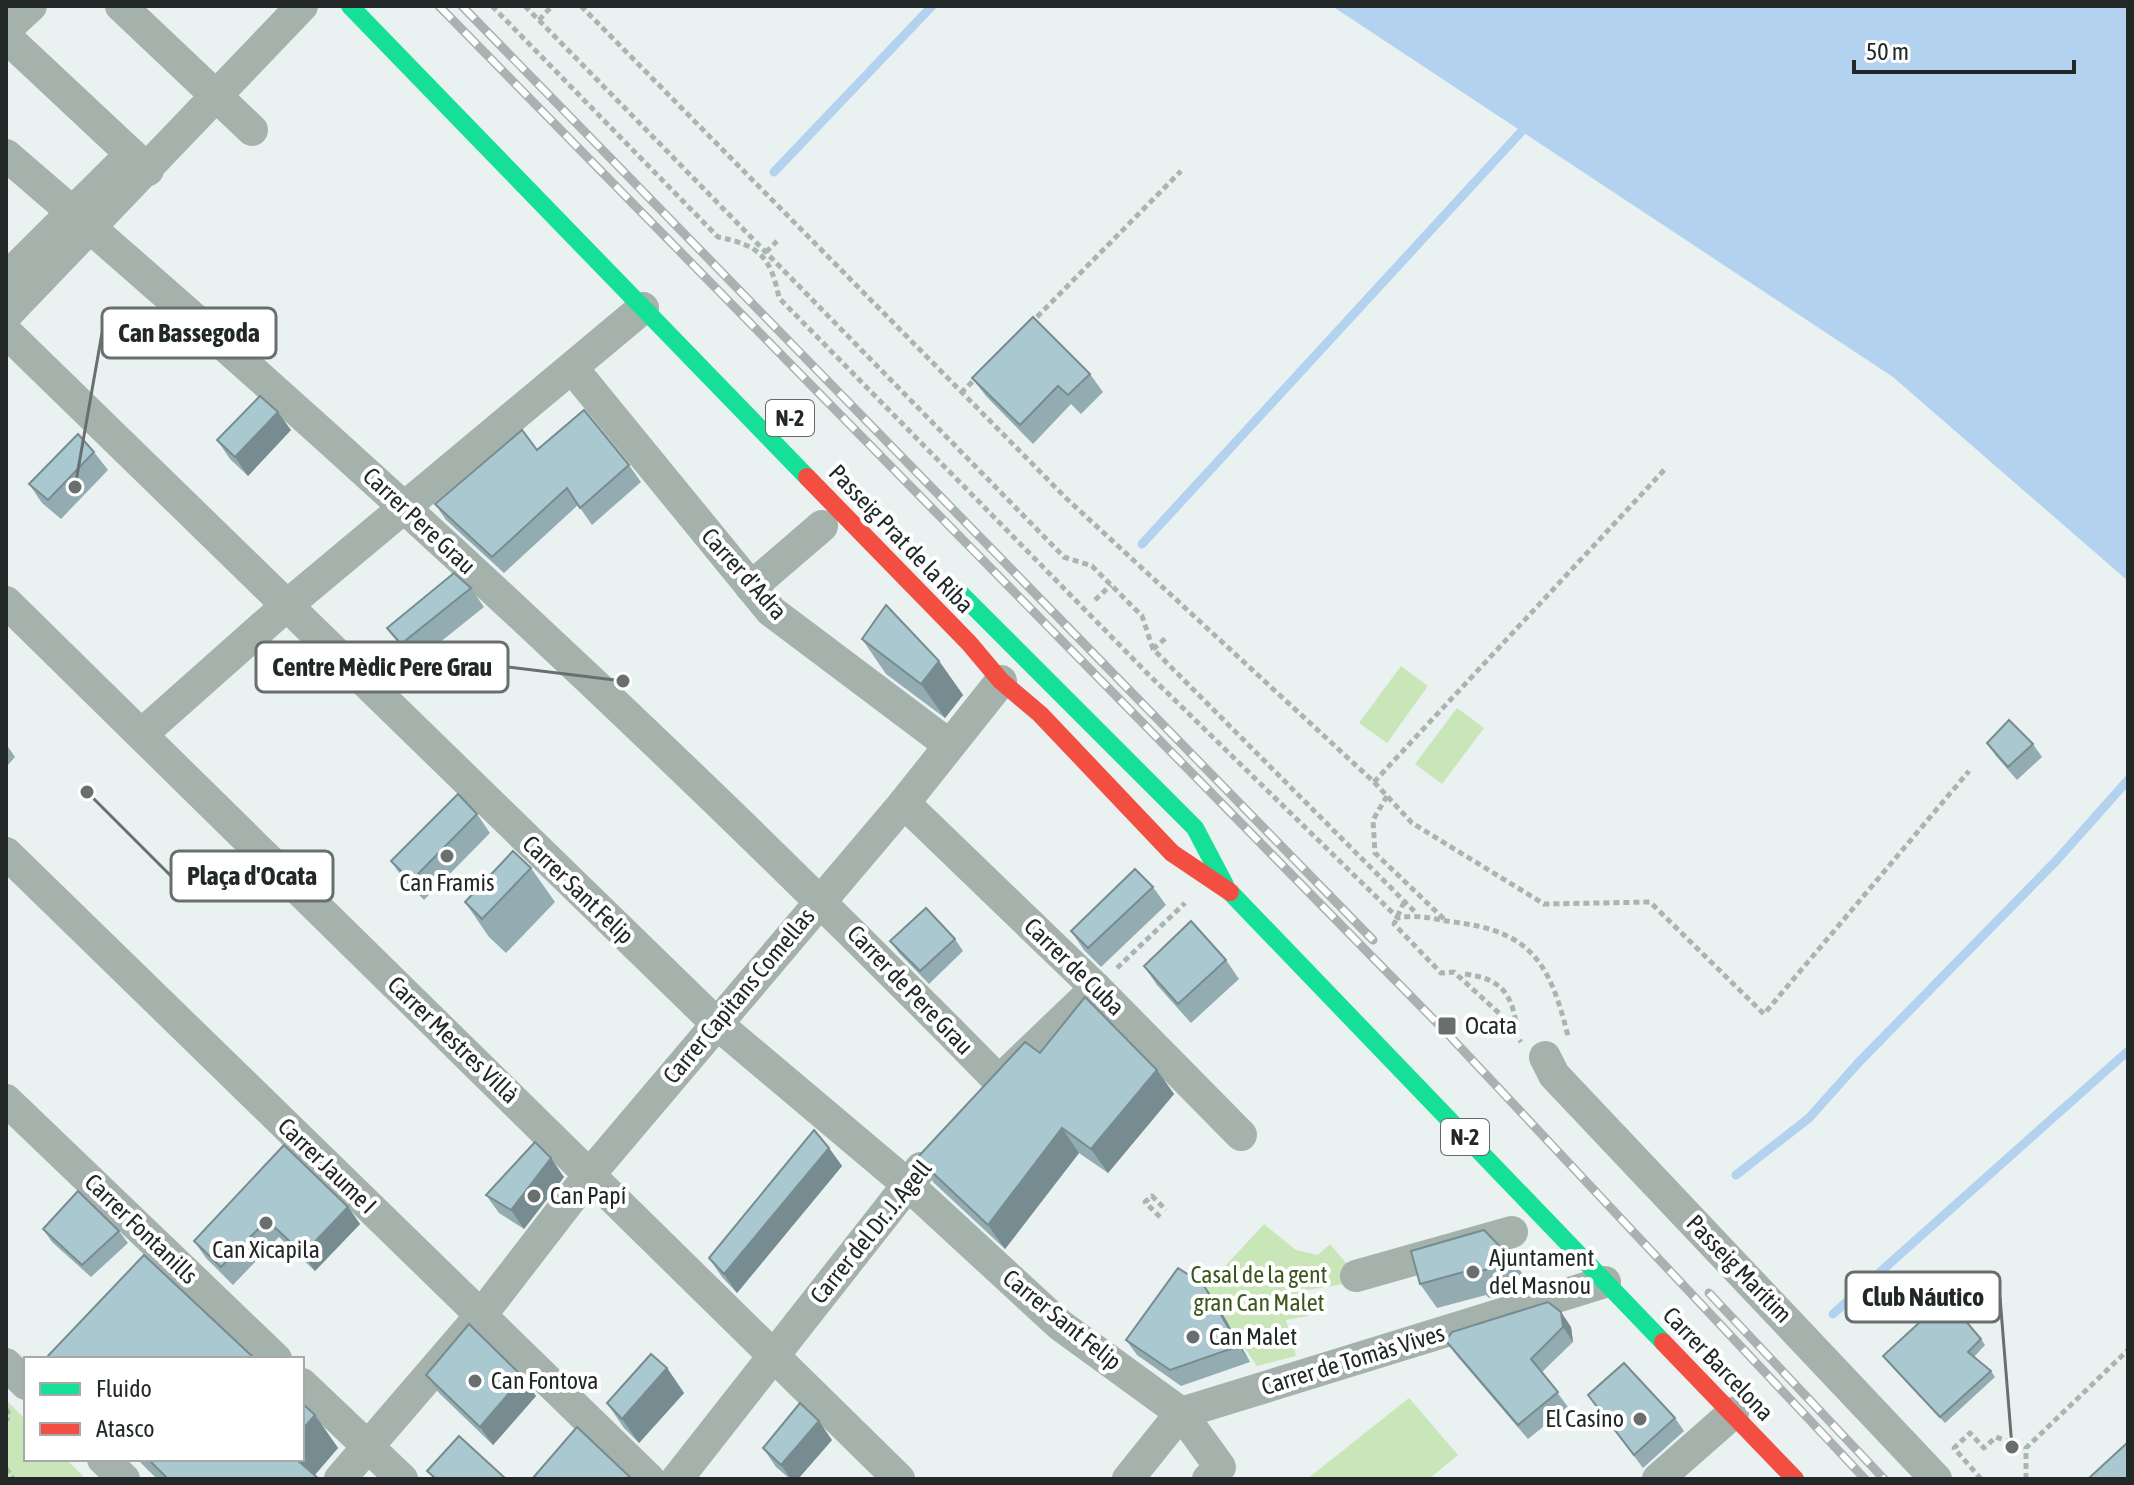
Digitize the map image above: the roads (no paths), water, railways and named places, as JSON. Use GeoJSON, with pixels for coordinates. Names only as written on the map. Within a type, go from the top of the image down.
{"type":"FeatureCollection","features":[{"type":"Feature","properties":{"kind":"main road","name":"Passeig Prat de la Riba"},"geometry":{"type":"LineString","coordinates":[[350,6],[969,643],[1001,681],[1040,714],[1172,853],[1226,887]]}},
{"type":"Feature","properties":{"kind":"main road","name":"N-2"},"geometry":{"type":"LineString","coordinates":[[944,576],[1195,828],[1226,887],[1605,1282]]}},
{"type":"Feature","properties":{"kind":"main road","name":"N-2"},"geometry":{"type":"LineString","coordinates":[[1001,681],[1025,679],[1056,702],[1136,788],[1195,828]]}},
{"type":"Feature","properties":{"kind":"main road","name":"Carrer Barcelona"},"geometry":{"type":"LineString","coordinates":[[1605,1282],[1795,1479]]}},
{"type":"Feature","properties":{"kind":"street"},"geometry":{"type":"LineString","coordinates":[[6,29],[31,6]]}},
{"type":"Feature","properties":{"kind":"street"},"geometry":{"type":"LineString","coordinates":[[121,6],[252,130]]}},
{"type":"Feature","properties":{"kind":"street"},"geometry":{"type":"LineString","coordinates":[[6,315],[83,220],[302,6]]}},
{"type":"Feature","properties":{"kind":"street"},"geometry":{"type":"LineString","coordinates":[[6,37],[140,162]]}},
{"type":"Feature","properties":{"kind":"street","name":"Carrer Pere Grau"},"geometry":{"type":"LineString","coordinates":[[6,155],[406,507],[821,900]]}},
{"type":"Feature","properties":{"kind":"street"},"geometry":{"type":"LineString","coordinates":[[6,278],[83,220]]}},
{"type":"Feature","properties":{"kind":"street"},"geometry":{"type":"LineString","coordinates":[[142,734],[285,607],[643,308]]}},
{"type":"Feature","properties":{"kind":"street","name":"Carrer Sant Felip"},"geometry":{"type":"LineString","coordinates":[[6,332],[285,607],[716,1023],[1181,1413],[1220,1467],[1208,1479]]}},
{"type":"Feature","properties":{"kind":"street","name":"Carrer d'Adra"},"geometry":{"type":"LineString","coordinates":[[573,369],[771,611],[948,744]]}},
{"type":"Feature","properties":{"kind":"street"},"geometry":{"type":"LineString","coordinates":[[751,587],[822,526]]}},
{"type":"Feature","properties":{"kind":"street","name":"Carrer Mestres Villà"},"geometry":{"type":"LineString","coordinates":[[6,602],[899,1479]]}},
{"type":"Feature","properties":{"kind":"street","name":"Carrer Capitans Comellas"},"geometry":{"type":"LineString","coordinates":[[340,1479],[482,1314],[590,1174],[904,803],[1001,681]]}},
{"type":"Feature","properties":{"kind":"street","name":"Carrer de Cuba"},"geometry":{"type":"LineString","coordinates":[[904,803],[1096,988],[1241,1135]]}},
{"type":"Feature","properties":{"kind":"street","name":"Carrer Jaume I"},"geometry":{"type":"LineString","coordinates":[[6,853],[649,1479]]}},
{"type":"Feature","properties":{"kind":"street","name":"Carrer de Pere Grau"},"geometry":{"type":"LineString","coordinates":[[821,900],[988,1092],[1096,988]]}},
{"type":"Feature","properties":{"kind":"street","name":"Passeig Marítim"},"geometry":{"type":"LineString","coordinates":[[1557,1051],[1554,1075],[1936,1479]]}},
{"type":"Feature","properties":{"kind":"street","name":"Carrer Fontanills"},"geometry":{"type":"LineString","coordinates":[[6,1100],[274,1357]]}},
{"type":"Feature","properties":{"kind":"street","name":"Carrer del Dr. J. Agell"},"geometry":{"type":"LineString","coordinates":[[677,1479],[907,1184],[937,1150]]}},
{"type":"Feature","properties":{"kind":"street"},"geometry":{"type":"LineString","coordinates":[[1356,1276],[1512,1232]]}},
{"type":"Feature","properties":{"kind":"street","name":"Carrer de Tomàs Vives"},"geometry":{"type":"LineString","coordinates":[[1181,1413],[1605,1282]]}},
{"type":"Feature","properties":{"kind":"street"},"geometry":{"type":"LineString","coordinates":[[6,1364],[24,1382]]}},
{"type":"Feature","properties":{"kind":"street"},"geometry":{"type":"LineString","coordinates":[[304,1386],[402,1479]]}},
{"type":"Feature","properties":{"kind":"street"},"geometry":{"type":"LineString","coordinates":[[1128,1479],[1181,1413]]}},
{"type":"Feature","properties":{"kind":"street"},"geometry":{"type":"LineString","coordinates":[[1658,1479],[1733,1413]]}},
{"type":"Feature","properties":{"kind":"street"},"geometry":{"type":"LineString","coordinates":[[105,1461],[124,1479]]}},
{"type":"Feature","properties":{"kind":"water"},"geometry":{"type":"Polygon","coordinates":[[[1332,6],[2128,6],[2128,581],[1893,377],[1332,6]]]}},
{"type":"Feature","properties":{"kind":"waterway"},"geometry":{"type":"LineString","coordinates":[[774,172],[932,6]]}},
{"type":"Feature","properties":{"kind":"waterway"},"geometry":{"type":"LineString","coordinates":[[1142,544],[1521,132]]}},
{"type":"Feature","properties":{"kind":"waterway"},"geometry":{"type":"LineString","coordinates":[[1736,1175],[1809,1118],[1859,1062],[2056,861],[2128,780]]}},
{"type":"Feature","properties":{"kind":"waterway"},"geometry":{"type":"LineString","coordinates":[[1833,1314],[2128,1051]]}},
{"type":"Feature","properties":{"kind":"railway"},"geometry":{"type":"LineString","coordinates":[[439,6],[1444,1030],[1865,1479]]}},
{"type":"Feature","properties":{"kind":"railway"},"geometry":{"type":"LineString","coordinates":[[462,6],[1373,940]]}},
{"type":"Feature","properties":{"kind":"railway"},"geometry":{"type":"LineString","coordinates":[[1709,1293],[1884,1479]]}},
{"type":"Feature","properties":{"kind":"place","name":"Can Bassegoda"},"geometry":{"type":"Point","coordinates":[75,487]}},
{"type":"Feature","properties":{"kind":"place","name":"Centre Mèdic Pere Grau"},"geometry":{"type":"Point","coordinates":[623,681]}},
{"type":"Feature","properties":{"kind":"place","name":"Plaça d'Ocata"},"geometry":{"type":"Point","coordinates":[87,792]}},
{"type":"Feature","properties":{"kind":"place","name":"Can Framis"},"geometry":{"type":"Point","coordinates":[447,856]}},
{"type":"Feature","properties":{"kind":"place","name":"Ocata"},"geometry":{"type":"Point","coordinates":[1447,1026]}},
{"type":"Feature","properties":{"kind":"place","name":"Can Papí"},"geometry":{"type":"Point","coordinates":[534,1196]}},
{"type":"Feature","properties":{"kind":"place","name":"Can Xicapila"},"geometry":{"type":"Point","coordinates":[266,1223]}},
{"type":"Feature","properties":{"kind":"place","name":"Ajuntament del Masnou"},"geometry":{"type":"Point","coordinates":[1473,1272]}},
{"type":"Feature","properties":{"kind":"place","name":"Can Malet"},"geometry":{"type":"Point","coordinates":[1193,1337]}},
{"type":"Feature","properties":{"kind":"place","name":"Can Fontova"},"geometry":{"type":"Point","coordinates":[475,1381]}},
{"type":"Feature","properties":{"kind":"place","name":"El Casino"},"geometry":{"type":"Point","coordinates":[1640,1419]}},
{"type":"Feature","properties":{"kind":"place","name":"Club Náutico"},"geometry":{"type":"Point","coordinates":[2012,1447]}},
{"type":"Feature","properties":{"kind":"park label","name":"Casal de la gent gran Can Malet"},"geometry":{"type":"Point","coordinates":[1259,1289]}}]}
